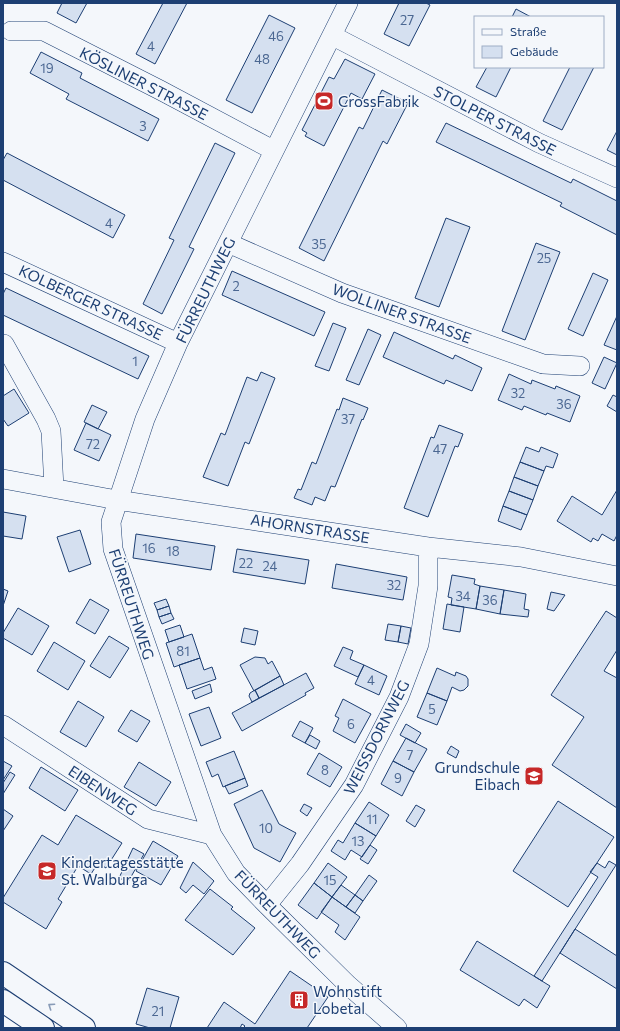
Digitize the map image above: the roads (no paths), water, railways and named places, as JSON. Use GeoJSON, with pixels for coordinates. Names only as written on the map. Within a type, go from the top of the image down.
{"type":"FeatureCollection","features":[{"type":"Feature","properties":{"kind":"main road"},"geometry":{"type":"LineString","coordinates":[[3,973],[84,1028]]}},
{"type":"Feature","properties":{"kind":"main road"},"geometry":{"type":"LineString","coordinates":[[3,1001],[44,1028]]}},
{"type":"Feature","properties":{"kind":"street","name":"FÜRREUTHWEG"},"geometry":{"type":"LineString","coordinates":[[348,3],[333,36],[274,150],[178,343],[145,419],[111,522],[113,549],[212,835],[236,872],[267,905],[348,985],[397,1028]]}},
{"type":"Feature","properties":{"kind":"street","name":"KÖSLINER STRASSE"},"geometry":{"type":"LineString","coordinates":[[11,31],[44,31],[274,150]]}},
{"type":"Feature","properties":{"kind":"street","name":"STOLPER STRASSE"},"geometry":{"type":"LineString","coordinates":[[333,36],[539,143],[617,178]]}},
{"type":"Feature","properties":{"kind":"street","name":"WOLLINER STRASSE"},"geometry":{"type":"LineString","coordinates":[[228,243],[342,293],[543,364],[580,366]]}},
{"type":"Feature","properties":{"kind":"street","name":"KOLBERGER STRASSE"},"geometry":{"type":"LineString","coordinates":[[3,262],[178,343]]}},
{"type":"Feature","properties":{"kind":"street"},"geometry":{"type":"LineString","coordinates":[[4,344],[46,419],[51,431],[54,488]]}},
{"type":"Feature","properties":{"kind":"street","name":"AHORNSTRASSE"},"geometry":{"type":"LineString","coordinates":[[3,479],[117,500],[428,547],[520,557],[617,576]]}},
{"type":"Feature","properties":{"kind":"street","name":"WEISSDORNWEG"},"geometry":{"type":"LineString","coordinates":[[267,905],[300,864],[354,785],[399,697],[419,644],[428,586],[428,547]]}},
{"type":"Feature","properties":{"kind":"street","name":"EIBENWEG"},"geometry":{"type":"LineString","coordinates":[[3,725],[148,819],[212,835]]}},
{"type":"Feature","properties":{"kind":"place","name":"CrossFabrik"},"geometry":{"type":"Point","coordinates":[324,101]}},
{"type":"Feature","properties":{"kind":"place","name":"Grundschule Eibach"},"geometry":{"type":"Point","coordinates":[534,776]}},
{"type":"Feature","properties":{"kind":"place","name":"Kindertagesstätte St. Walburga"},"geometry":{"type":"Point","coordinates":[47,871]}},
{"type":"Feature","properties":{"kind":"place","name":"Wohnstift Lobetal"},"geometry":{"type":"Point","coordinates":[299,1000]}}]}
